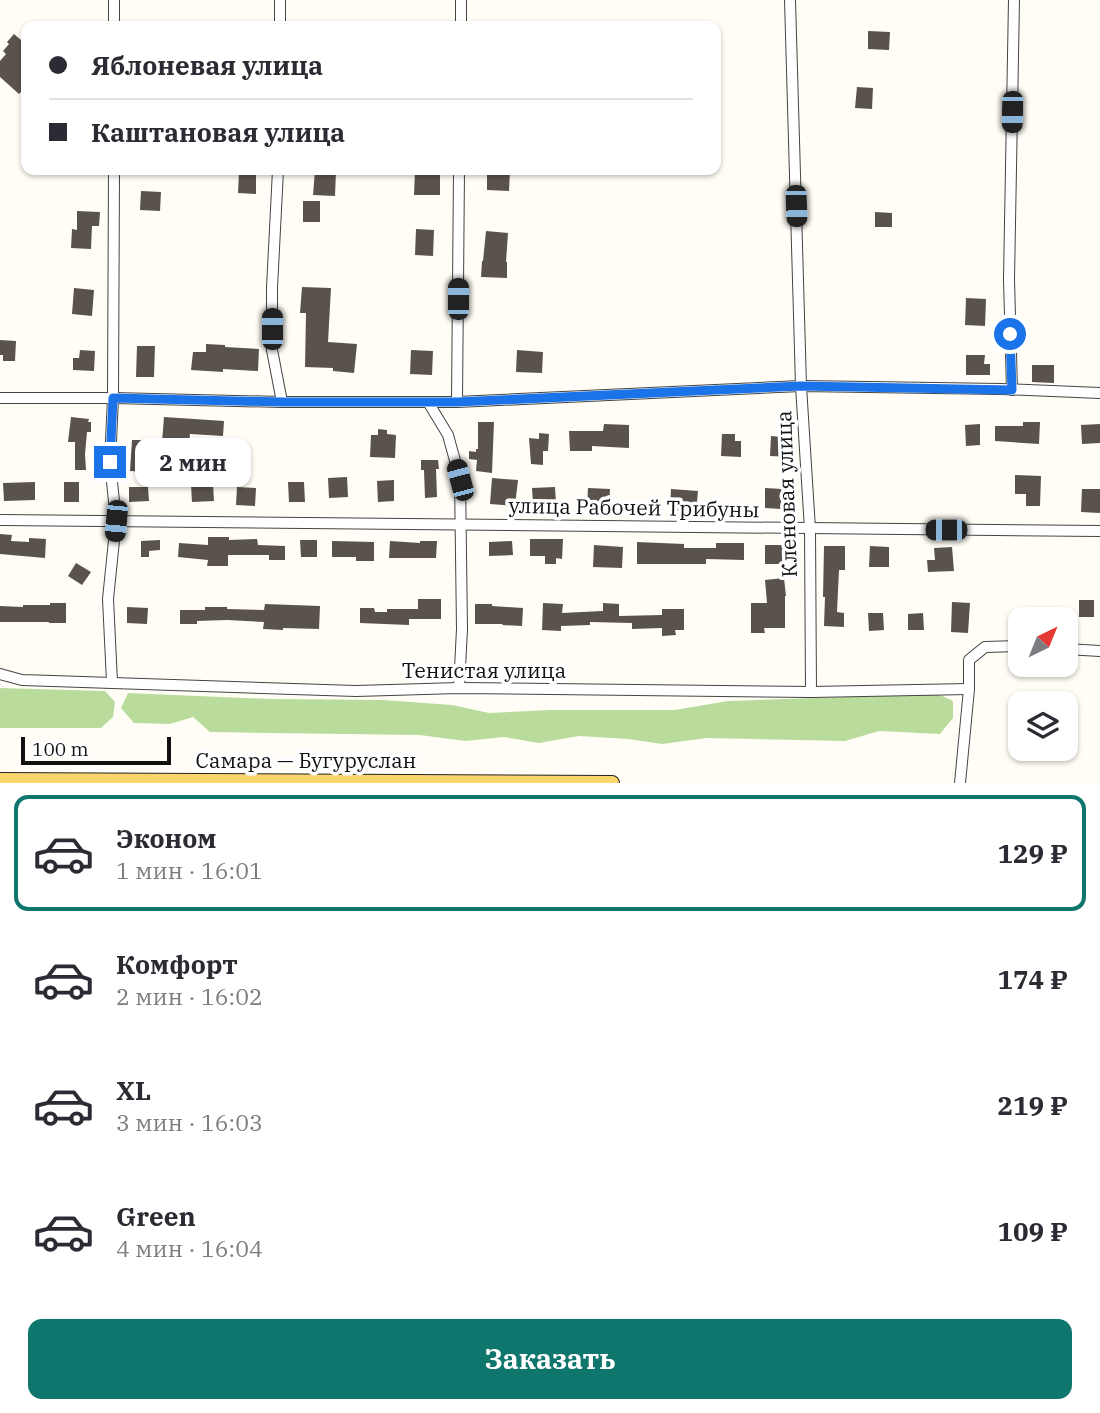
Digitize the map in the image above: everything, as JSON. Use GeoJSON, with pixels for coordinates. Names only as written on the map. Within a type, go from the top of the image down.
{"type":"FeatureCollection","features":[{"type":"Feature","properties":{"kind":"main road","name":"Самара — Бугуруслан"},"geometry":{"type":"LineString","coordinates":[[0,780],[612,783]]}},
{"type":"Feature","properties":{"kind":"street"},"geometry":{"type":"LineString","coordinates":[[114,0],[114,21]]}},
{"type":"Feature","properties":{"kind":"street"},"geometry":{"type":"LineString","coordinates":[[280,0],[280,21]]}},
{"type":"Feature","properties":{"kind":"street"},"geometry":{"type":"LineString","coordinates":[[461,0],[461,21]]}},
{"type":"Feature","properties":{"kind":"street","name":"Кленовая улица"},"geometry":{"type":"LineString","coordinates":[[790,0],[801,386],[810,529],[811,692]]}},
{"type":"Feature","properties":{"kind":"street"},"geometry":{"type":"LineString","coordinates":[[1012,390],[1009,279],[1014,0]]}},
{"type":"Feature","properties":{"kind":"street"},"geometry":{"type":"LineString","coordinates":[[112,682],[108,599],[116,521],[110,462],[113,398],[114,175]]}},
{"type":"Feature","properties":{"kind":"street"},"geometry":{"type":"LineString","coordinates":[[278,175],[272,350],[282,402]]}},
{"type":"Feature","properties":{"kind":"street"},"geometry":{"type":"LineString","coordinates":[[457,402],[459,175]]}},
{"type":"Feature","properties":{"kind":"street"},"geometry":{"type":"LineString","coordinates":[[0,398],[457,402],[801,386],[1100,393]]}},
{"type":"Feature","properties":{"kind":"street"},"geometry":{"type":"LineString","coordinates":[[428,402],[448,435],[460,480],[462,629],[459,688]]}},
{"type":"Feature","properties":{"kind":"street","name":"улица Рабочей Трибуны"},"geometry":{"type":"LineString","coordinates":[[0,520],[1100,531]]}},
{"type":"Feature","properties":{"kind":"street"},"geometry":{"type":"LineString","coordinates":[[960,783],[969,689],[969,660],[985,647],[1008,646]]}},
{"type":"Feature","properties":{"kind":"street"},"geometry":{"type":"LineString","coordinates":[[1078,650],[1100,651]]}},
{"type":"Feature","properties":{"kind":"street","name":"Тенистая улица"},"geometry":{"type":"LineString","coordinates":[[0,674],[22,680],[356,691],[459,688],[811,692],[969,689]]}},
{"type":"Feature","properties":{"kind":"green space"},"geometry":{"type":"Polygon","coordinates":[[[0,688],[105,691],[115,702],[113,717],[101,728],[0,728],[0,688]]]}},
{"type":"Feature","properties":{"kind":"green space"},"geometry":{"type":"Polygon","coordinates":[[[128,693],[270,699],[383,700],[452,705],[489,713],[675,710],[728,701],[938,694],[953,701],[953,718],[940,734],[879,731],[845,741],[707,738],[662,744],[579,736],[539,743],[504,737],[465,741],[420,735],[210,732],[193,717],[170,724],[134,723],[121,708],[128,693]]]}},
{"type":"Feature","properties":{"kind":"building"},"geometry":{"type":"Polygon","coordinates":[[[868,31],[890,32],[889,50],[868,49],[868,31]]]}},
{"type":"Feature","properties":{"kind":"building"},"geometry":{"type":"Polygon","coordinates":[[[14,34],[21,40],[19,94],[0,77],[0,61],[6,54],[3,51],[9,44],[7,42],[14,34]]]}},
{"type":"Feature","properties":{"kind":"building"},"geometry":{"type":"Polygon","coordinates":[[[857,87],[873,88],[872,109],[855,108],[857,87]]]}},
{"type":"Feature","properties":{"kind":"building"},"geometry":{"type":"Polygon","coordinates":[[[239,175],[256,175],[256,194],[238,193],[239,175]]]}},
{"type":"Feature","properties":{"kind":"building"},"geometry":{"type":"Polygon","coordinates":[[[315,175],[336,175],[335,196],[313,195],[315,175]]]}},
{"type":"Feature","properties":{"kind":"building"},"geometry":{"type":"Polygon","coordinates":[[[415,175],[440,175],[440,195],[414,195],[415,175]]]}},
{"type":"Feature","properties":{"kind":"building"},"geometry":{"type":"Polygon","coordinates":[[[487,175],[510,175],[509,191],[487,190],[487,175]]]}},
{"type":"Feature","properties":{"kind":"building"},"geometry":{"type":"Polygon","coordinates":[[[141,191],[161,192],[160,211],[140,210],[141,191]]]}},
{"type":"Feature","properties":{"kind":"building"},"geometry":{"type":"Polygon","coordinates":[[[303,201],[320,201],[320,222],[303,222],[303,201]]]}},
{"type":"Feature","properties":{"kind":"building"},"geometry":{"type":"Polygon","coordinates":[[[77,211],[100,212],[99,226],[92,226],[91,249],[71,248],[72,229],[77,230],[77,211]]]}},
{"type":"Feature","properties":{"kind":"building"},"geometry":{"type":"Polygon","coordinates":[[[875,212],[892,213],[892,227],[875,227],[875,212]]]}},
{"type":"Feature","properties":{"kind":"building"},"geometry":{"type":"Polygon","coordinates":[[[416,229],[434,230],[433,256],[415,255],[416,229]]]}},
{"type":"Feature","properties":{"kind":"building"},"geometry":{"type":"Polygon","coordinates":[[[486,231],[508,233],[507,278],[481,277],[486,231]]]}},
{"type":"Feature","properties":{"kind":"building"},"geometry":{"type":"Polygon","coordinates":[[[302,287],[331,288],[328,342],[357,344],[354,373],[333,371],[333,368],[305,367],[306,313],[300,313],[302,287]]]}},
{"type":"Feature","properties":{"kind":"building"},"geometry":{"type":"Polygon","coordinates":[[[74,288],[94,290],[92,316],[72,314],[74,288]]]}},
{"type":"Feature","properties":{"kind":"building"},"geometry":{"type":"Polygon","coordinates":[[[966,298],[986,299],[985,326],[965,325],[966,298]]]}},
{"type":"Feature","properties":{"kind":"building"},"geometry":{"type":"Polygon","coordinates":[[[0,340],[16,341],[15,361],[3,361],[3,355],[0,355],[0,340]]]}},
{"type":"Feature","properties":{"kind":"building"},"geometry":{"type":"Polygon","coordinates":[[[206,344],[259,349],[258,371],[191,370],[193,352],[206,352],[206,344]]]}},
{"type":"Feature","properties":{"kind":"building"},"geometry":{"type":"Polygon","coordinates":[[[137,346],[155,346],[154,377],[136,377],[137,346]]]}},
{"type":"Feature","properties":{"kind":"building"},"geometry":{"type":"Polygon","coordinates":[[[80,350],[95,351],[94,371],[73,370],[73,358],[79,358],[80,350]]]}},
{"type":"Feature","properties":{"kind":"building"},"geometry":{"type":"Polygon","coordinates":[[[411,350],[433,351],[432,375],[410,374],[411,350]]]}},
{"type":"Feature","properties":{"kind":"building"},"geometry":{"type":"Polygon","coordinates":[[[517,350],[543,352],[542,373],[516,372],[517,350]]]}},
{"type":"Feature","properties":{"kind":"building"},"geometry":{"type":"Polygon","coordinates":[[[966,355],[985,355],[984,364],[990,364],[990,375],[966,375],[966,355]]]}},
{"type":"Feature","properties":{"kind":"building"},"geometry":{"type":"Polygon","coordinates":[[[1032,365],[1054,365],[1054,383],[1032,382],[1032,365]]]}},
{"type":"Feature","properties":{"kind":"building"},"geometry":{"type":"Polygon","coordinates":[[[71,417],[89,419],[88,422],[91,422],[91,432],[87,432],[86,470],[75,470],[75,442],[68,442],[71,417]]]}},
{"type":"Feature","properties":{"kind":"building"},"geometry":{"type":"Polygon","coordinates":[[[164,417],[224,421],[223,436],[190,434],[189,444],[162,442],[164,417]]]}},
{"type":"Feature","properties":{"kind":"building"},"geometry":{"type":"Polygon","coordinates":[[[478,422],[494,422],[492,473],[476,471],[477,460],[469,459],[469,451],[476,452],[478,449],[478,422]]]}},
{"type":"Feature","properties":{"kind":"building"},"geometry":{"type":"Polygon","coordinates":[[[1023,422],[1040,422],[1039,444],[995,441],[995,426],[1023,426],[1023,422]]]}},
{"type":"Feature","properties":{"kind":"building"},"geometry":{"type":"Polygon","coordinates":[[[604,424],[629,425],[629,448],[592,446],[592,451],[570,451],[569,431],[603,431],[604,424]]]}},
{"type":"Feature","properties":{"kind":"building"},"geometry":{"type":"Polygon","coordinates":[[[980,424],[980,445],[966,446],[965,425],[980,424]]]}},
{"type":"Feature","properties":{"kind":"building"},"geometry":{"type":"Polygon","coordinates":[[[1100,424],[1100,443],[1082,444],[1081,425],[1100,424]]]}},
{"type":"Feature","properties":{"kind":"building"},"geometry":{"type":"Polygon","coordinates":[[[378,429],[396,435],[395,458],[370,457],[371,435],[378,435],[378,429]]]}},
{"type":"Feature","properties":{"kind":"building"},"geometry":{"type":"Polygon","coordinates":[[[539,433],[549,434],[548,451],[543,451],[543,465],[531,464],[529,438],[539,439],[539,433]]]}},
{"type":"Feature","properties":{"kind":"building"},"geometry":{"type":"Polygon","coordinates":[[[722,434],[735,434],[735,441],[741,441],[741,457],[721,456],[722,434]]]}},
{"type":"Feature","properties":{"kind":"building"},"geometry":{"type":"Polygon","coordinates":[[[771,436],[793,438],[792,457],[770,456],[771,436]]]}},
{"type":"Feature","properties":{"kind":"building"},"geometry":{"type":"Polygon","coordinates":[[[132,440],[143,440],[143,446],[149,446],[148,472],[130,471],[132,440]]]}},
{"type":"Feature","properties":{"kind":"building"},"geometry":{"type":"Polygon","coordinates":[[[421,460],[438,460],[437,497],[425,498],[421,460]]]}},
{"type":"Feature","properties":{"kind":"building"},"geometry":{"type":"Polygon","coordinates":[[[1015,475],[1041,476],[1040,506],[1026,506],[1026,494],[1015,494],[1015,475]]]}},
{"type":"Feature","properties":{"kind":"building"},"geometry":{"type":"Polygon","coordinates":[[[347,477],[348,497],[329,498],[328,478],[347,477]]]}},
{"type":"Feature","properties":{"kind":"building"},"geometry":{"type":"Polygon","coordinates":[[[492,478],[518,480],[515,506],[490,504],[492,478]]]}},
{"type":"Feature","properties":{"kind":"building"},"geometry":{"type":"Polygon","coordinates":[[[394,480],[394,501],[378,502],[377,481],[394,480]]]}},
{"type":"Feature","properties":{"kind":"building"},"geometry":{"type":"Polygon","coordinates":[[[35,482],[35,500],[4,501],[3,483],[35,482]]]}},
{"type":"Feature","properties":{"kind":"building"},"geometry":{"type":"Polygon","coordinates":[[[64,482],[79,482],[79,502],[64,502],[64,482]]]}},
{"type":"Feature","properties":{"kind":"building"},"geometry":{"type":"Polygon","coordinates":[[[288,482],[304,482],[305,502],[289,502],[288,482]]]}},
{"type":"Feature","properties":{"kind":"building"},"geometry":{"type":"Polygon","coordinates":[[[213,484],[214,501],[192,502],[191,485],[213,484]]]}},
{"type":"Feature","properties":{"kind":"building"},"geometry":{"type":"Polygon","coordinates":[[[129,487],[148,487],[149,501],[129,502],[129,487]]]}},
{"type":"Feature","properties":{"kind":"building"},"geometry":{"type":"Polygon","coordinates":[[[237,487],[256,488],[255,506],[236,505],[237,487]]]}},
{"type":"Feature","properties":{"kind":"building"},"geometry":{"type":"Polygon","coordinates":[[[555,487],[556,503],[533,504],[532,488],[555,487]]]}},
{"type":"Feature","properties":{"kind":"building"},"geometry":{"type":"Polygon","coordinates":[[[588,488],[610,489],[609,509],[587,508],[588,488]]]}},
{"type":"Feature","properties":{"kind":"building"},"geometry":{"type":"Polygon","coordinates":[[[765,488],[782,489],[781,509],[765,508],[765,488]]]}},
{"type":"Feature","properties":{"kind":"building"},"geometry":{"type":"Polygon","coordinates":[[[671,489],[698,491],[696,512],[670,510],[671,489]]]}},
{"type":"Feature","properties":{"kind":"building"},"geometry":{"type":"Polygon","coordinates":[[[1082,489],[1100,489],[1100,513],[1081,512],[1082,489]]]}},
{"type":"Feature","properties":{"kind":"building"},"geometry":{"type":"Polygon","coordinates":[[[0,534],[12,535],[11,541],[46,539],[45,558],[0,554],[0,534]]]}},
{"type":"Feature","properties":{"kind":"building"},"geometry":{"type":"Polygon","coordinates":[[[208,537],[229,537],[229,540],[257,539],[258,545],[285,546],[285,560],[269,560],[269,555],[228,555],[228,566],[207,566],[208,560],[178,557],[179,543],[208,545],[208,537]]]}},
{"type":"Feature","properties":{"kind":"building"},"geometry":{"type":"Polygon","coordinates":[[[530,539],[563,539],[562,559],[556,558],[556,564],[545,564],[545,556],[530,556],[530,539]]]}},
{"type":"Feature","properties":{"kind":"building"},"geometry":{"type":"Polygon","coordinates":[[[160,540],[160,550],[149,551],[149,557],[141,557],[141,541],[160,540]]]}},
{"type":"Feature","properties":{"kind":"building"},"geometry":{"type":"Polygon","coordinates":[[[300,540],[317,540],[317,557],[301,557],[300,540]]]}},
{"type":"Feature","properties":{"kind":"building"},"geometry":{"type":"Polygon","coordinates":[[[332,541],[374,542],[374,561],[356,561],[356,557],[332,557],[332,541]]]}},
{"type":"Feature","properties":{"kind":"building"},"geometry":{"type":"Polygon","coordinates":[[[390,541],[437,541],[436,558],[389,558],[390,541]]]}},
{"type":"Feature","properties":{"kind":"building"},"geometry":{"type":"Polygon","coordinates":[[[512,541],[513,555],[489,556],[489,542],[512,541]]]}},
{"type":"Feature","properties":{"kind":"building"},"geometry":{"type":"Polygon","coordinates":[[[637,542],[684,544],[684,548],[716,548],[716,543],[744,543],[744,560],[706,559],[706,564],[637,564],[637,542]]]}},
{"type":"Feature","properties":{"kind":"building"},"geometry":{"type":"Polygon","coordinates":[[[594,545],[623,547],[622,568],[593,567],[594,545]]]}},
{"type":"Feature","properties":{"kind":"building"},"geometry":{"type":"Polygon","coordinates":[[[765,545],[784,545],[784,564],[765,564],[765,545]]]}},
{"type":"Feature","properties":{"kind":"building"},"geometry":{"type":"Polygon","coordinates":[[[824,546],[845,546],[845,570],[839,570],[837,612],[844,613],[844,627],[824,626],[824,546]]]}},
{"type":"Feature","properties":{"kind":"building"},"geometry":{"type":"Polygon","coordinates":[[[870,546],[889,547],[889,567],[869,567],[870,546]]]}},
{"type":"Feature","properties":{"kind":"building"},"geometry":{"type":"Polygon","coordinates":[[[952,547],[954,571],[928,572],[927,560],[935,560],[934,548],[952,547]]]}},
{"type":"Feature","properties":{"kind":"building"},"geometry":{"type":"Polygon","coordinates":[[[76,563],[91,572],[82,585],[68,576],[76,563]]]}},
{"type":"Feature","properties":{"kind":"building"},"geometry":{"type":"Polygon","coordinates":[[[784,578],[785,628],[764,628],[765,633],[751,633],[751,603],[767,603],[765,580],[784,578]]]}},
{"type":"Feature","properties":{"kind":"building"},"geometry":{"type":"Polygon","coordinates":[[[418,599],[441,599],[441,619],[409,619],[409,625],[360,623],[360,608],[374,608],[375,612],[387,612],[387,609],[418,609],[418,599]]]}},
{"type":"Feature","properties":{"kind":"building"},"geometry":{"type":"Polygon","coordinates":[[[1079,600],[1094,600],[1094,617],[1079,617],[1079,600]]]}},
{"type":"Feature","properties":{"kind":"building"},"geometry":{"type":"Polygon","coordinates":[[[952,602],[970,603],[968,633],[951,632],[952,602]]]}},
{"type":"Feature","properties":{"kind":"building"},"geometry":{"type":"Polygon","coordinates":[[[66,603],[66,623],[0,622],[0,606],[23,607],[66,603]]]}},
{"type":"Feature","properties":{"kind":"building"},"geometry":{"type":"Polygon","coordinates":[[[543,603],[563,604],[562,613],[603,611],[603,603],[619,604],[619,616],[662,615],[662,609],[684,609],[684,630],[675,630],[676,635],[662,636],[662,628],[632,629],[632,623],[590,622],[590,625],[561,626],[561,631],[542,630],[543,603]]]}},
{"type":"Feature","properties":{"kind":"building"},"geometry":{"type":"Polygon","coordinates":[[[265,604],[320,606],[319,629],[263,629],[264,622],[227,620],[180,624],[180,610],[227,607],[264,610],[265,604]]]}},
{"type":"Feature","properties":{"kind":"building"},"geometry":{"type":"Polygon","coordinates":[[[475,604],[523,608],[522,626],[475,624],[475,604]]]}},
{"type":"Feature","properties":{"kind":"building"},"geometry":{"type":"Polygon","coordinates":[[[127,607],[148,608],[147,624],[127,623],[127,607]]]}},
{"type":"Feature","properties":{"kind":"building"},"geometry":{"type":"Polygon","coordinates":[[[868,613],[883,613],[884,630],[869,631],[868,613]]]}},
{"type":"Feature","properties":{"kind":"building"},"geometry":{"type":"Polygon","coordinates":[[[923,613],[924,630],[908,630],[908,614],[923,613]]]}},
{"type":"Feature","properties":{"kind":"route"},"geometry":{"type":"LineString","coordinates":[[110,462],[113,398],[457,402],[801,386],[1012,390],[1010,334]]}}]}
